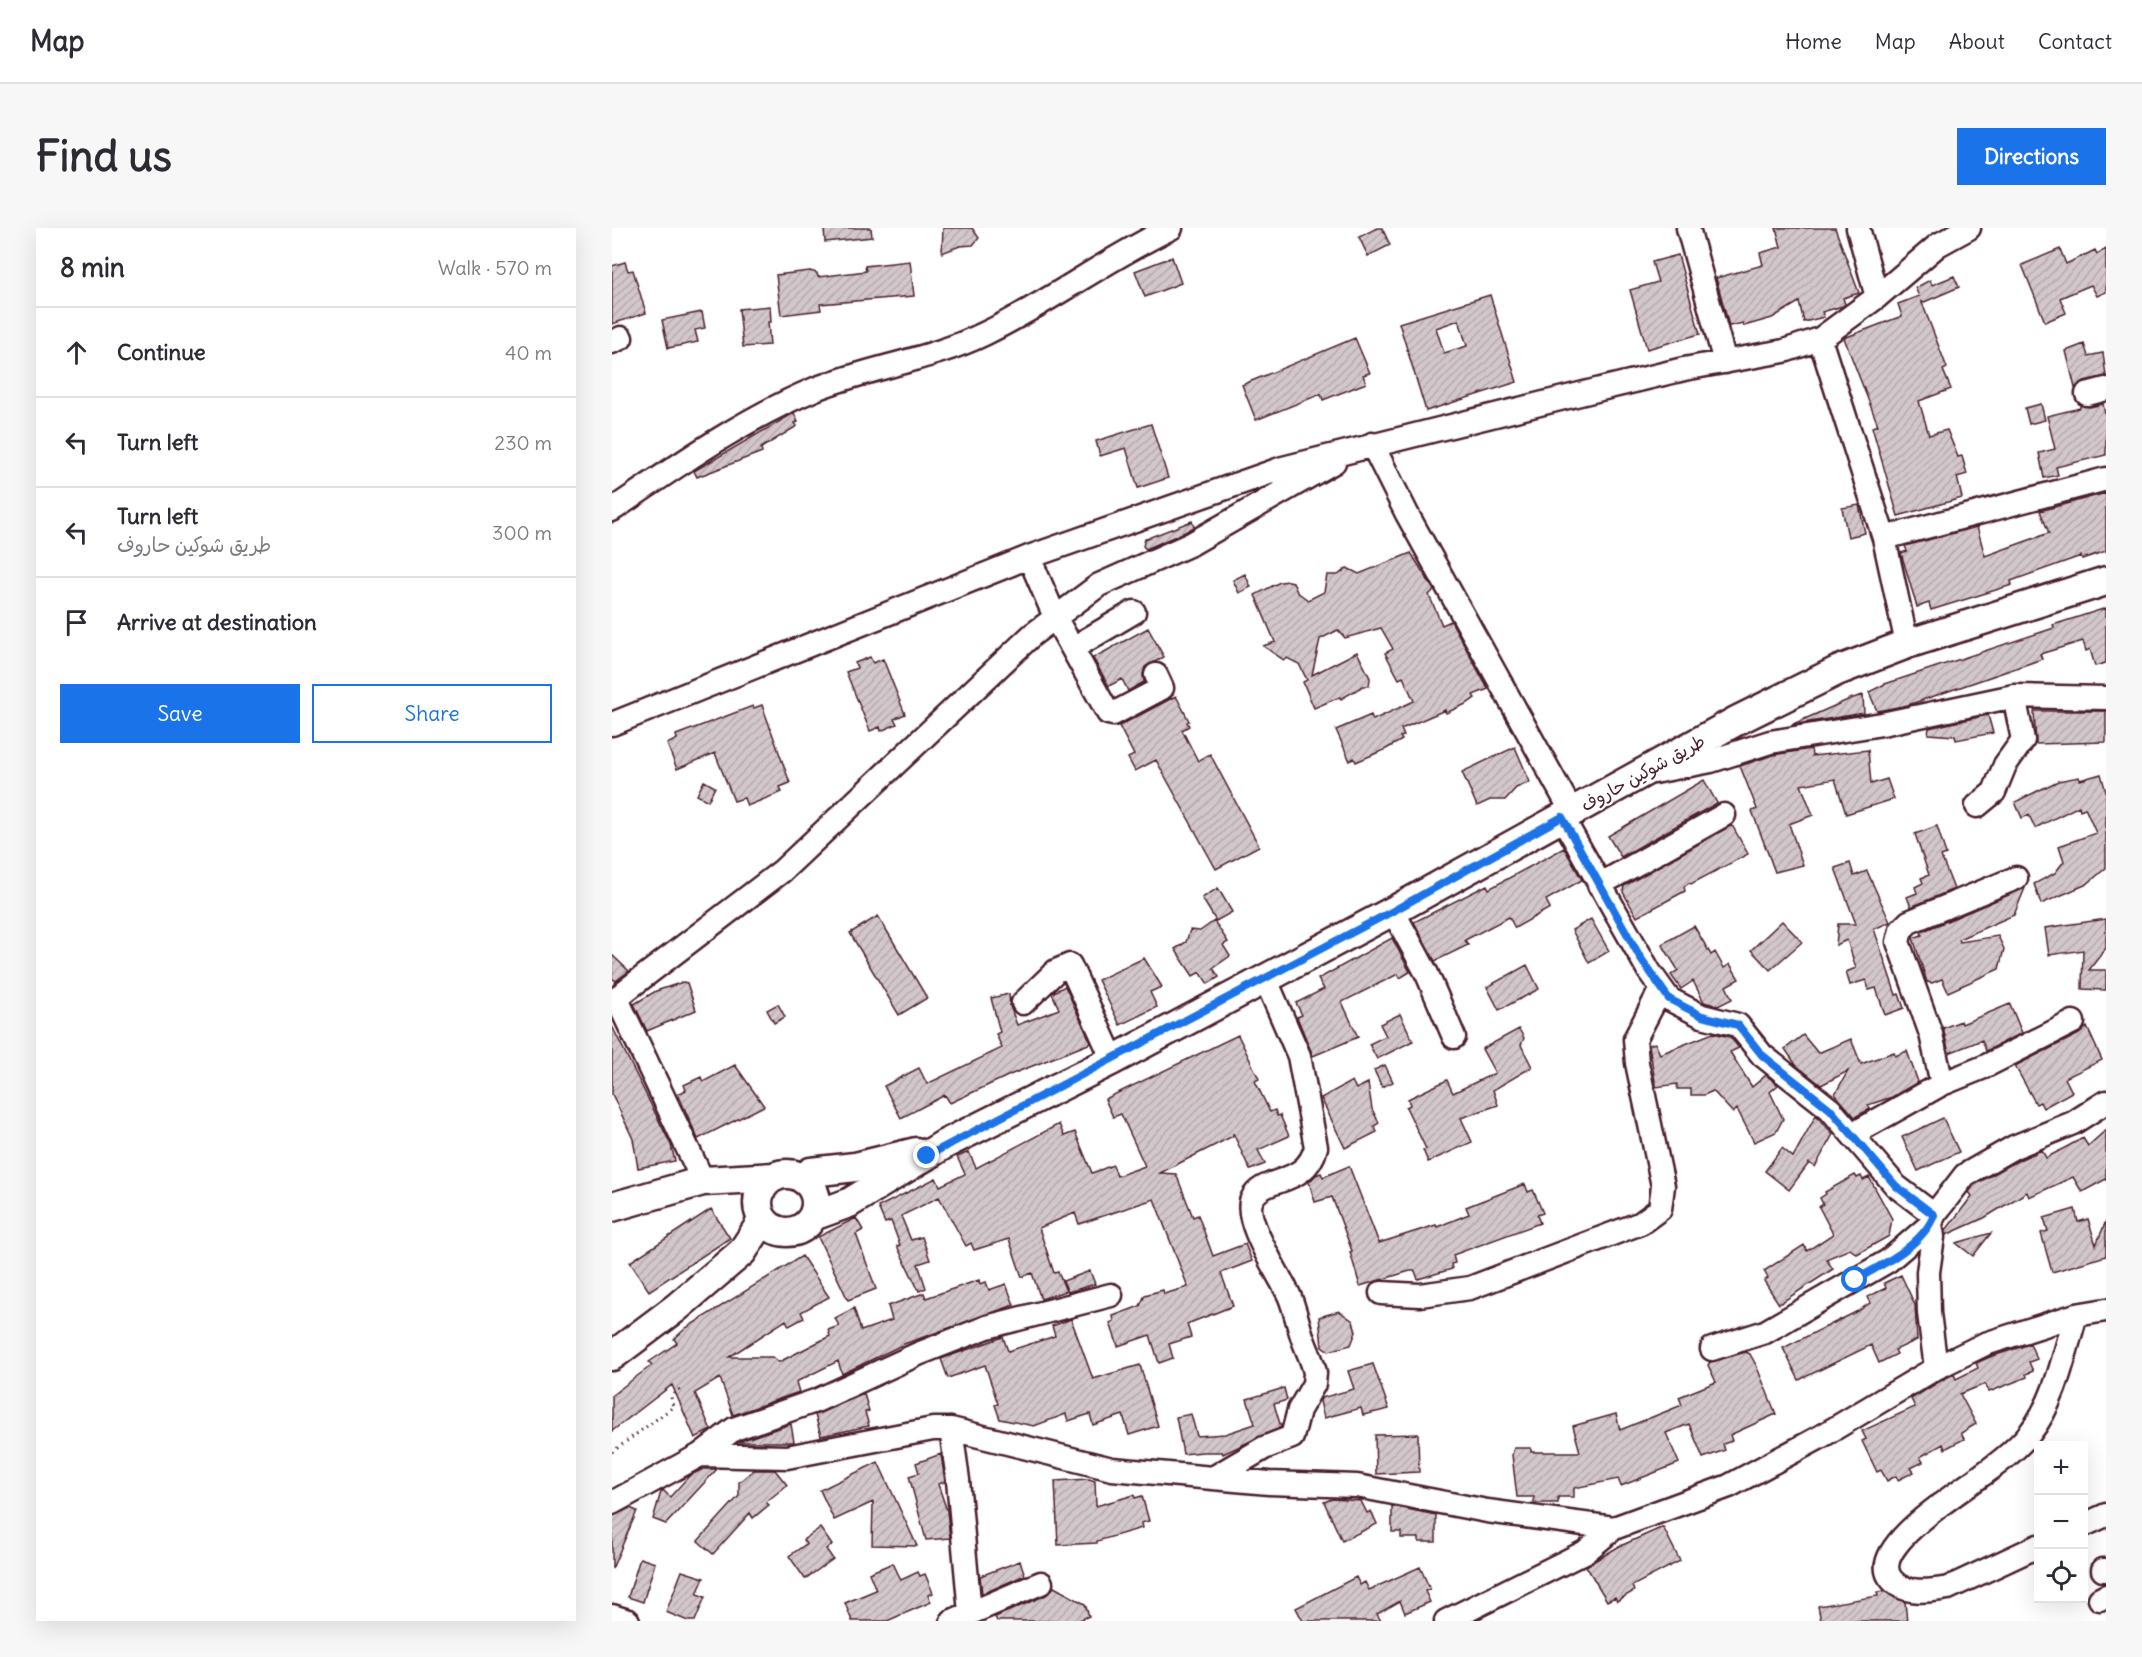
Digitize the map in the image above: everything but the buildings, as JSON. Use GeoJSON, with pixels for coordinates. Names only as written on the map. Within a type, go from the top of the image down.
{"type":"FeatureCollection","features":[{"type":"Feature","properties":{"kind":"main road","name":"طريق شوكين حاروف"},"geometry":{"type":"LineString","coordinates":[[813,1216],[849,1203],[945,1144],[1113,1060],[1393,911],[1738,720],[1837,671],[1906,644],[2106,581]]}},
{"type":"Feature","properties":{"kind":"main road","name":"طريق شوكين حاروف"},"geometry":{"type":"LineString","coordinates":[[804,1180],[811,1172],[855,1167],[945,1144]]}},
{"type":"Feature","properties":{"kind":"main road"},"geometry":{"type":"LineString","coordinates":[[612,1207],[703,1181],[785,1174],[804,1180],[816,1196],[813,1216],[799,1230],[789,1233],[732,1277],[676,1308]]}},
{"type":"Feature","properties":{"kind":"main road"},"geometry":{"type":"LineString","coordinates":[[612,1356],[676,1308],[742,1252],[760,1215],[761,1191],[775,1176]]}},
{"type":"Feature","properties":{"kind":"main road"},"geometry":{"type":"LineString","coordinates":[[703,1181],[760,1215],[779,1232],[789,1233]]}},
{"type":"Feature","properties":{"kind":"street"},"geometry":{"type":"LineString","coordinates":[[612,510],[744,424],[814,389],[922,358],[983,334],[1141,242],[1171,228]]}},
{"type":"Feature","properties":{"kind":"street"},"geometry":{"type":"LineString","coordinates":[[1688,228],[1725,362]]}},
{"type":"Feature","properties":{"kind":"street"},"geometry":{"type":"LineString","coordinates":[[1858,228],[1877,297]]}},
{"type":"Feature","properties":{"kind":"street"},"geometry":{"type":"LineString","coordinates":[[612,724],[1029,557],[1215,491],[1362,447],[1725,362],[1784,351],[1820,339],[1877,297],[1939,237],[1969,228]]}},
{"type":"Feature","properties":{"kind":"street"},"geometry":{"type":"LineString","coordinates":[[1820,339],[1884,538],[1906,644]]}},
{"type":"Feature","properties":{"kind":"street"},"geometry":{"type":"LineString","coordinates":[[703,1181],[614,1002],[782,870],[1032,635],[1055,617],[1099,585],[1191,544],[1362,447]]}},
{"type":"Feature","properties":{"kind":"street"},"geometry":{"type":"LineString","coordinates":[[1362,447],[1407,514],[1567,814],[1599,885],[1661,989],[1669,999],[1702,1016],[1738,1025],[1762,1055],[1830,1109],[1896,1186],[1932,1219],[1933,1237],[1928,1272],[1929,1313],[1936,1368]]}},
{"type":"Feature","properties":{"kind":"street"},"geometry":{"type":"LineString","coordinates":[[1884,538],[2106,479]]}},
{"type":"Feature","properties":{"kind":"street"},"geometry":{"type":"LineString","coordinates":[[1029,557],[1055,617],[1110,714],[1162,688],[1156,675]]}},
{"type":"Feature","properties":{"kind":"street"},"geometry":{"type":"LineString","coordinates":[[1073,648],[1134,612]]}},
{"type":"Feature","properties":{"kind":"street"},"geometry":{"type":"LineString","coordinates":[[1977,806],[1994,792],[2005,765],[2023,740],[2014,696]]}},
{"type":"Feature","properties":{"kind":"street"},"geometry":{"type":"LineString","coordinates":[[1641,774],[1711,761],[1770,742],[1850,730],[2014,696],[2106,698]]}},
{"type":"Feature","properties":{"kind":"street"},"geometry":{"type":"LineString","coordinates":[[1599,885],[1724,815]]}},
{"type":"Feature","properties":{"kind":"street"},"geometry":{"type":"LineString","coordinates":[[1941,1084],[1931,1034],[1898,942],[1901,930],[1909,922],[2016,878]]}},
{"type":"Feature","properties":{"kind":"street"},"geometry":{"type":"LineString","coordinates":[[1393,911],[1427,974],[1454,1037]]}},
{"type":"Feature","properties":{"kind":"street"},"geometry":{"type":"LineString","coordinates":[[1023,1003],[1056,971],[1070,965],[1113,1060]]}},
{"type":"Feature","properties":{"kind":"street"},"geometry":{"type":"LineString","coordinates":[[1213,1478],[1264,1448],[1292,1437],[1299,1410],[1314,1384],[1315,1373],[1290,1296],[1265,1252],[1250,1208],[1252,1198],[1261,1190],[1306,1168],[1313,1158],[1316,1147],[1299,1056],[1265,978]]}},
{"type":"Feature","properties":{"kind":"street"},"geometry":{"type":"LineString","coordinates":[[1381,1293],[1420,1295],[1470,1287],[1641,1223],[1660,1209],[1663,1186],[1637,1063],[1635,1039],[1661,989]]}},
{"type":"Feature","properties":{"kind":"street"},"geometry":{"type":"LineString","coordinates":[[1853,1134],[1941,1084],[1984,1067],[2073,1022]]}},
{"type":"Feature","properties":{"kind":"street"},"geometry":{"type":"LineString","coordinates":[[1712,1349],[1766,1332],[1888,1261],[1906,1248],[1932,1219],[1965,1175],[2014,1147],[2073,1123],[2106,1102]]}},
{"type":"Feature","properties":{"kind":"street"},"geometry":{"type":"LineString","coordinates":[[612,1503],[700,1455],[734,1429],[818,1400],[918,1354],[987,1327],[1111,1295]]}},
{"type":"Feature","properties":{"kind":"street"},"geometry":{"type":"LineString","coordinates":[[1446,1621],[1585,1552],[1614,1528],[1729,1486],[1822,1436],[1936,1368],[1985,1344],[2076,1315],[2106,1310]]}},
{"type":"Feature","properties":{"kind":"street"},"geometry":{"type":"LineString","coordinates":[[2034,1548],[1948,1588],[1935,1591],[1920,1592],[1896,1585],[1889,1578],[1886,1567],[1888,1557],[1900,1540],[1920,1521],[1984,1474],[2030,1434],[2052,1395],[2076,1315]]}},
{"type":"Feature","properties":{"kind":"street"},"geometry":{"type":"LineString","coordinates":[[700,1455],[787,1457],[933,1429],[951,1429],[1112,1469],[1213,1478],[1357,1486],[1487,1511],[1614,1528]]}},
{"type":"Feature","properties":{"kind":"street"},"geometry":{"type":"LineString","coordinates":[[951,1429],[958,1480],[961,1617],[1041,1583]]}},
{"type":"Feature","properties":{"kind":"street"},"geometry":{"type":"LineString","coordinates":[[2088,1523],[2106,1515]]}},
{"type":"Feature","properties":{"kind":"street"},"geometry":{"type":"LineString","coordinates":[[612,1616],[628,1621]]}},
{"type":"Feature","properties":{"kind":"path"},"geometry":{"type":"LineString","coordinates":[[612,1452],[673,1407],[671,1397],[681,1389]]}},
{"type":"Feature","properties":{"kind":"route"},"geometry":{"type":"LineString","coordinates":[[927,1156],[945,1144],[1113,1060],[1393,911],[1562,817],[1640,957],[1669,999],[1702,1016],[1728,1020],[1738,1025],[1762,1055],[1830,1109],[1896,1186],[1934,1215],[1931,1224],[1906,1248],[1855,1280]]}}]}
